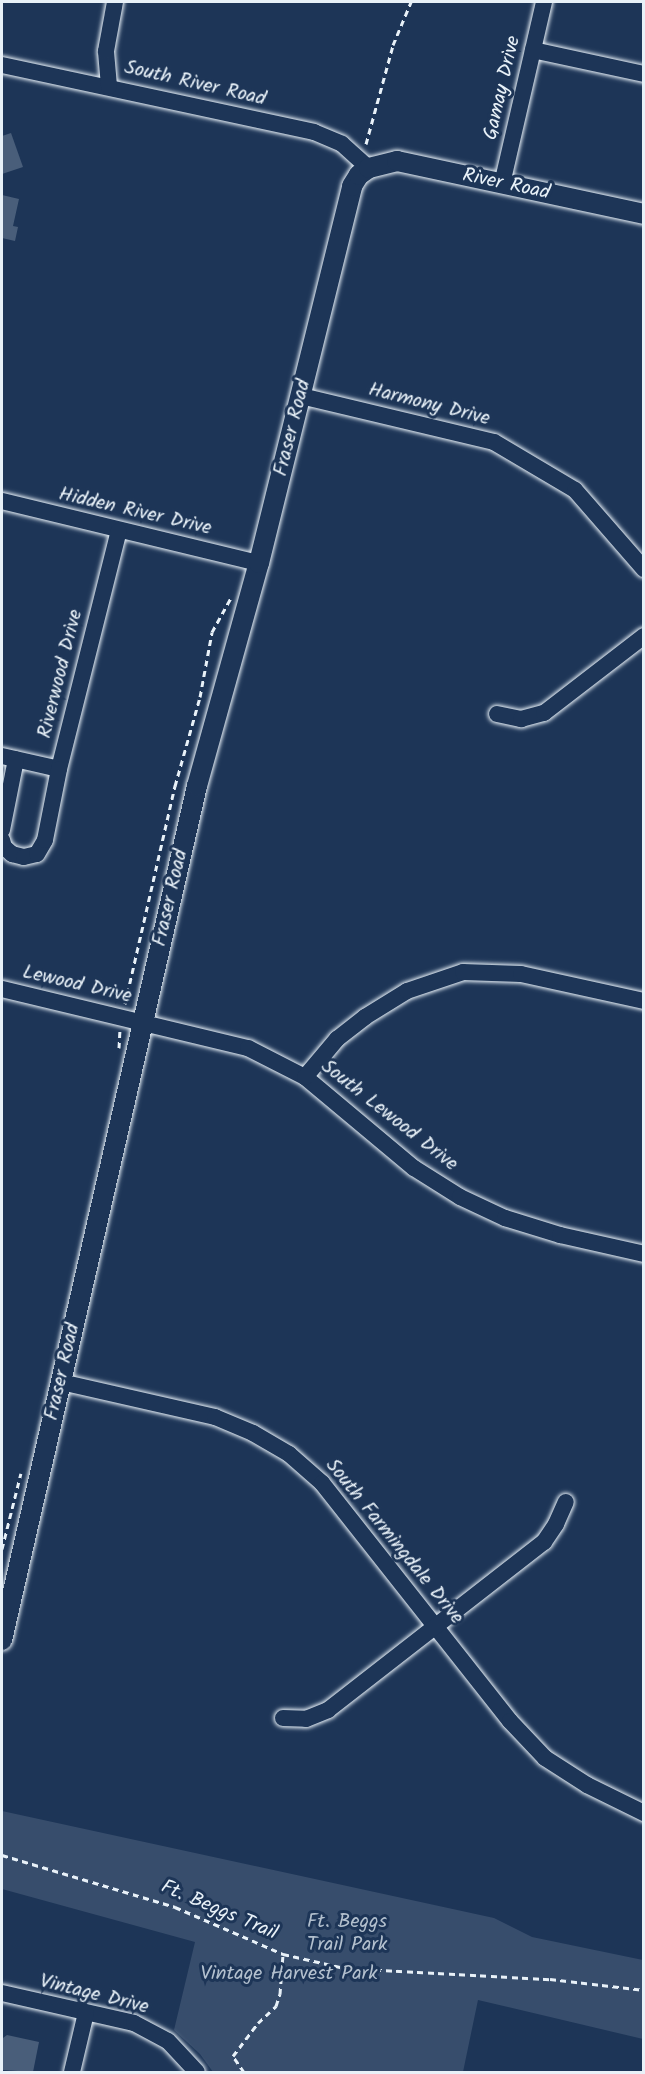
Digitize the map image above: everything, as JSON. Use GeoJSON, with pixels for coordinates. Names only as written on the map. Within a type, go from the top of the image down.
{"type":"FeatureCollection","features":[{"type":"Feature","properties":{"kind":"street"},"geometry":{"type":"LineString","coordinates":[[109,86],[106,51],[115,2]]}},
{"type":"Feature","properties":{"kind":"street","name":"Gamay Drive"},"geometry":{"type":"LineString","coordinates":[[502,184],[544,2]]}},
{"type":"Feature","properties":{"kind":"street"},"geometry":{"type":"LineString","coordinates":[[533,50],[644,74]]}},
{"type":"Feature","properties":{"kind":"street","name":"South River Road"},"geometry":{"type":"LineString","coordinates":[[2,65],[109,86],[314,132],[342,144],[369,168]]}},
{"type":"Feature","properties":{"kind":"street","name":"River Road"},"geometry":{"type":"LineString","coordinates":[[369,168],[397,161],[644,214]]}},
{"type":"Feature","properties":{"kind":"street","name":"Fraser Road"},"geometry":{"type":"LineString","coordinates":[[2,1640],[9,1574],[62,1382],[197,786],[259,563],[352,186],[359,175],[369,168]]}},
{"type":"Feature","properties":{"kind":"street","name":"Harmony Drive"},"geometry":{"type":"LineString","coordinates":[[301,396],[494,442],[575,490],[644,569]]}},
{"type":"Feature","properties":{"kind":"street","name":"Hidden River Drive"},"geometry":{"type":"LineString","coordinates":[[2,501],[259,563]]}},
{"type":"Feature","properties":{"kind":"street","name":"Riverwood Drive"},"geometry":{"type":"LineString","coordinates":[[9,758],[59,770],[119,531]]}},
{"type":"Feature","properties":{"kind":"street"},"geometry":{"type":"LineString","coordinates":[[497,714],[521,719],[544,713],[644,636]]}},
{"type":"Feature","properties":{"kind":"street"},"geometry":{"type":"LineString","coordinates":[[2,830],[9,758]]}},
{"type":"Feature","properties":{"kind":"street"},"geometry":{"type":"LineString","coordinates":[[2,840],[4,847],[12,854],[24,857],[37,854],[45,840],[59,770]]}},
{"type":"Feature","properties":{"kind":"street"},"geometry":{"type":"LineString","coordinates":[[304,1077],[337,1039],[365,1017],[407,991],[462,972],[521,974],[644,1001]]}},
{"type":"Feature","properties":{"kind":"street","name":"Lewood Drive"},"geometry":{"type":"LineString","coordinates":[[2,989],[142,1022]]}},
{"type":"Feature","properties":{"kind":"street","name":"South Lewood Drive"},"geometry":{"type":"LineString","coordinates":[[142,1022],[248,1048],[304,1077],[414,1168],[460,1197],[505,1218],[644,1254]]}},
{"type":"Feature","properties":{"kind":"street","name":"South Farmingdale Drive"},"geometry":{"type":"LineString","coordinates":[[62,1382],[215,1417],[253,1433],[289,1454],[322,1483],[510,1721],[545,1758],[587,1785],[644,1813]]}},
{"type":"Feature","properties":{"kind":"street"},"geometry":{"type":"LineString","coordinates":[[283,1718],[306,1719],[327,1710],[544,1542],[556,1524],[566,1502]]}},
{"type":"Feature","properties":{"kind":"street","name":"Vintage Drive"},"geometry":{"type":"LineString","coordinates":[[2,1993],[134,2023],[152,2031],[180,2052],[197,2073]]}},
{"type":"Feature","properties":{"kind":"street"},"geometry":{"type":"LineString","coordinates":[[72,2073],[86,2013]]}},
{"type":"Feature","properties":{"kind":"path","name":"Ft. Beggs Trail"},"geometry":{"type":"LineString","coordinates":[[2,1855],[176,1907],[283,1954],[344,1968],[550,1979],[644,1990]]}},
{"type":"Feature","properties":{"kind":"path"},"geometry":{"type":"LineString","coordinates":[[244,2073],[233,2056],[258,2023],[276,2006],[280,1994],[283,1954]]}},
{"type":"Feature","properties":{"kind":"green space","name":"Vintage Harvest Park"},"geometry":{"type":"Polygon","coordinates":[[[2,1811],[494,1918],[532,1937],[643,1960],[643,2039],[478,2000],[463,2072],[213,2072],[200,2054],[174,2030],[195,1942],[2,1889],[2,1811]]]}},
{"type":"Feature","properties":{"kind":"building"},"geometry":{"type":"Polygon","coordinates":[[[11,133],[23,167],[2,174],[2,136],[11,133]]]}},
{"type":"Feature","properties":{"kind":"building"},"geometry":{"type":"Polygon","coordinates":[[[2,195],[19,199],[13,226],[18,227],[15,241],[2,238],[2,195]]]}},
{"type":"Feature","properties":{"kind":"building"},"geometry":{"type":"Polygon","coordinates":[[[7,2035],[39,2042],[33,2072],[2,2070],[3,2038],[7,2035]]]}},
{"type":"Feature","properties":{"kind":"park label","name":"Ft. Beggs Trail Park"},"geometry":{"type":"Point","coordinates":[347,1934]}}]}
